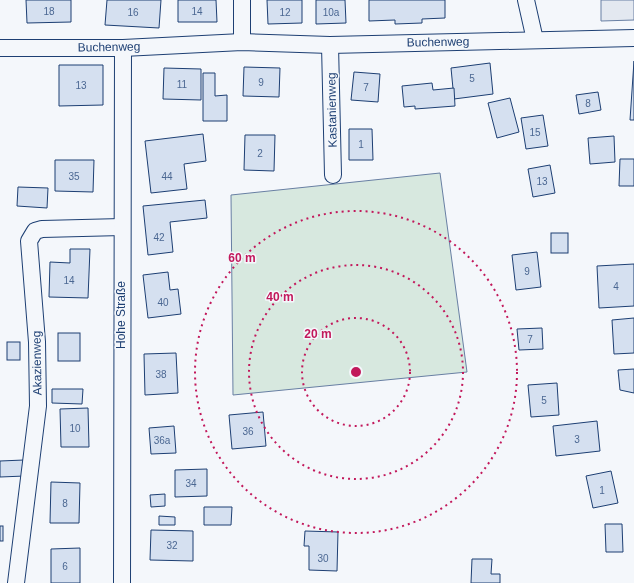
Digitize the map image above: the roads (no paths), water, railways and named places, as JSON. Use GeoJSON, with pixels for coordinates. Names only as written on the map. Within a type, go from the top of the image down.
{"type":"FeatureCollection","features":[{"type":"Feature","properties":{"kind":"street"},"geometry":{"type":"LineString","coordinates":[[242,0],[242,42]]}},
{"type":"Feature","properties":{"kind":"street"},"geometry":{"type":"LineString","coordinates":[[526,0],[535,40]]}},
{"type":"Feature","properties":{"kind":"street","name":"Buchenweg"},"geometry":{"type":"LineString","coordinates":[[0,48],[123,48],[242,42],[330,45],[634,38]]}},
{"type":"Feature","properties":{"kind":"street","name":"Kastanienweg"},"geometry":{"type":"LineString","coordinates":[[330,45],[333,175]]}},
{"type":"Feature","properties":{"kind":"street","name":"Hohe Straße"},"geometry":{"type":"LineString","coordinates":[[122,583],[123,48]]}},
{"type":"Feature","properties":{"kind":"street","name":"Akazienweg"},"geometry":{"type":"LineString","coordinates":[[16,583],[38,406],[38,342],[29,241],[35,231],[42,228],[122,227]]}}]}
